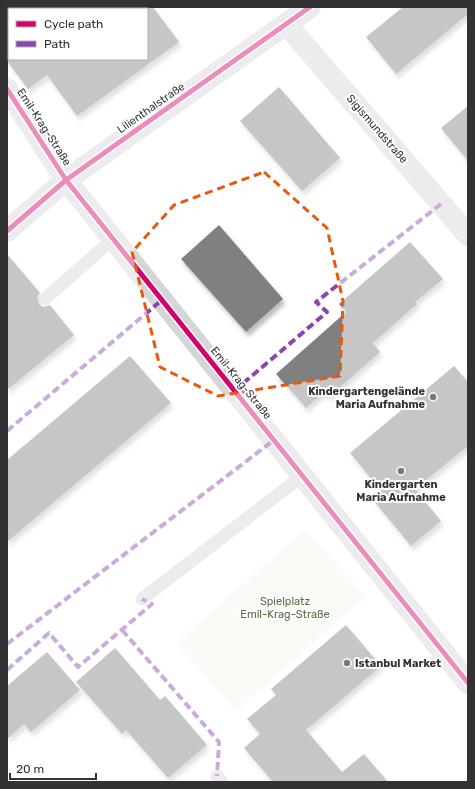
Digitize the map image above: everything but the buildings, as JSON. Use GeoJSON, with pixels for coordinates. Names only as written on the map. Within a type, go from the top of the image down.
{"type":"FeatureCollection","features":[{"type":"Feature","properties":{"kind":"street","name":"Lilienthalstraße"},"geometry":{"type":"LineString","coordinates":[[7,231],[66,180],[310,7]]}},
{"type":"Feature","properties":{"kind":"street","name":"Sigismundstraße"},"geometry":{"type":"LineString","coordinates":[[286,24],[468,235]]}},
{"type":"Feature","properties":{"kind":"street","name":"Emil-Krag-Straße"},"geometry":{"type":"LineString","coordinates":[[7,89],[66,180],[468,683]]}},
{"type":"Feature","properties":{"kind":"lane"},"geometry":{"type":"LineString","coordinates":[[45,299],[113,239]]}},
{"type":"Feature","properties":{"kind":"lane"},"geometry":{"type":"LineString","coordinates":[[142,599],[302,476]]}},
{"type":"Feature","properties":{"kind":"highlighted area"},"geometry":{"type":"Polygon","coordinates":[[[264,172],[327,228],[343,301],[340,376],[218,396],[160,367],[132,252],[174,205],[264,172]]]}},
{"type":"Feature","properties":{"kind":"green space","name":"Spielplatz Emil-Krag-Straße"},"geometry":{"type":"Polygon","coordinates":[[[305,529],[366,597],[236,711],[176,643],[305,529]]]}},
{"type":"Feature","properties":{"kind":"marked path"},"geometry":{"type":"LineString","coordinates":[[234,391],[327,312],[316,302],[441,204]]}},
{"type":"Feature","properties":{"kind":"marked path"},"geometry":{"type":"LineString","coordinates":[[7,431],[162,300]]}},
{"type":"Feature","properties":{"kind":"marked path"},"geometry":{"type":"LineString","coordinates":[[7,644],[274,440]]}},
{"type":"Feature","properties":{"kind":"marked path"},"geometry":{"type":"LineString","coordinates":[[7,670],[49,633],[78,667],[152,604],[142,599]]}},
{"type":"Feature","properties":{"kind":"marked path"},"geometry":{"type":"LineString","coordinates":[[122,630],[219,742],[217,776]]}},
{"type":"Feature","properties":{"kind":"cycle path"},"geometry":{"type":"LineString","coordinates":[[7,231],[66,180],[310,7]]}},
{"type":"Feature","properties":{"kind":"cycle path"},"geometry":{"type":"LineString","coordinates":[[7,89],[66,180],[468,683]]}},
{"type":"Feature","properties":{"kind":"place","name":"Kindergartengelände Maria Aufnahme"},"geometry":{"type":"Point","coordinates":[433,397]}},
{"type":"Feature","properties":{"kind":"place","name":"Kindergarten Maria Aufnahme"},"geometry":{"type":"Point","coordinates":[401,471]}},
{"type":"Feature","properties":{"kind":"place","name":"Istanbul Market"},"geometry":{"type":"Point","coordinates":[347,663]}}]}
